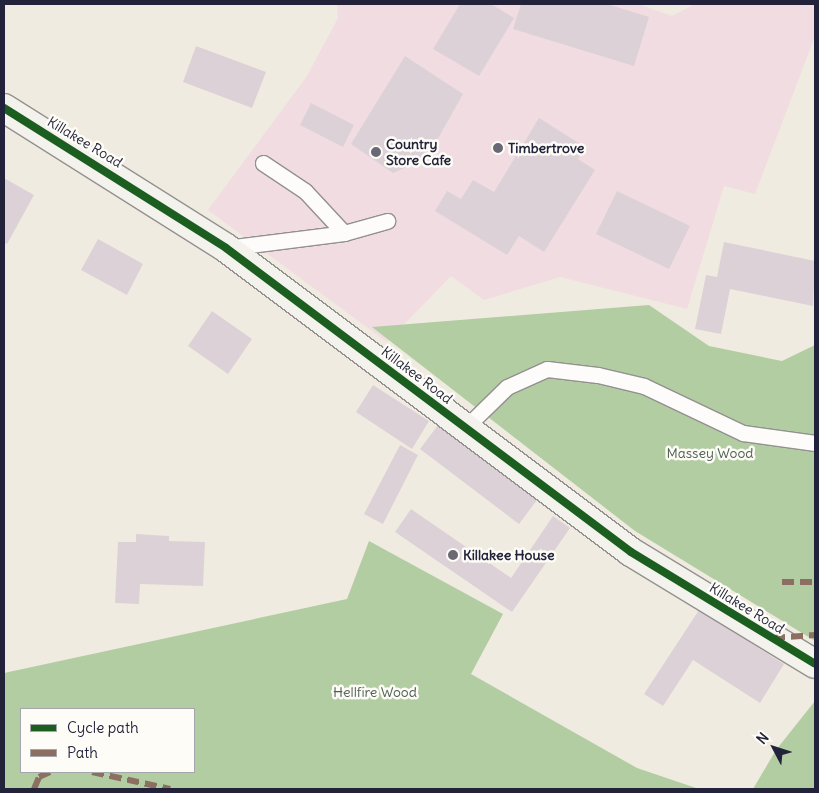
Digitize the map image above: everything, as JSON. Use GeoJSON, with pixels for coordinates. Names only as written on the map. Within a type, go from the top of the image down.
{"type":"FeatureCollection","features":[{"type":"Feature","properties":{"kind":"main road","name":"Killakee Road"},"geometry":{"type":"LineString","coordinates":[[4,108],[226,248],[631,552],[815,664]]}},
{"type":"Feature","properties":{"kind":"lane"},"geometry":{"type":"LineString","coordinates":[[263,163],[305,191],[344,233]]}},
{"type":"Feature","properties":{"kind":"lane"},"geometry":{"type":"LineString","coordinates":[[226,248],[344,233],[386,221]]}},
{"type":"Feature","properties":{"kind":"lane"},"geometry":{"type":"LineString","coordinates":[[466,427],[507,387],[547,369],[598,375],[644,386],[743,433],[815,443]]}},
{"type":"Feature","properties":{"kind":"shaded area"},"geometry":{"type":"Polygon","coordinates":[[[337,4],[638,4],[672,16],[695,4],[815,4],[815,36],[755,194],[724,186],[687,309],[560,277],[484,300],[451,276],[387,342],[208,210],[307,76],[338,18],[337,4]]]}},
{"type":"Feature","properties":{"kind":"green space","name":"Massey Wood"},"geometry":{"type":"Polygon","coordinates":[[[649,305],[709,346],[782,361],[815,345],[815,641],[635,531],[372,327],[649,305]]]}},
{"type":"Feature","properties":{"kind":"green space","name":"Hellfire Wood"},"geometry":{"type":"Polygon","coordinates":[[[369,541],[503,614],[471,674],[637,768],[699,789],[4,789],[4,673],[347,599],[369,541]]]}},
{"type":"Feature","properties":{"kind":"green space"},"geometry":{"type":"Polygon","coordinates":[[[815,701],[815,789],[753,789],[776,750],[815,701]]]}},
{"type":"Feature","properties":{"kind":"building"},"geometry":{"type":"Polygon","coordinates":[[[460,4],[491,4],[514,18],[479,76],[433,49],[460,4]]]}},
{"type":"Feature","properties":{"kind":"building"},"geometry":{"type":"Polygon","coordinates":[[[521,4],[607,4],[649,17],[634,66],[513,29],[521,4]]]}},
{"type":"Feature","properties":{"kind":"building"},"geometry":{"type":"Polygon","coordinates":[[[196,46],[266,72],[252,108],[183,82],[196,46]]]}},
{"type":"Feature","properties":{"kind":"building"},"geometry":{"type":"Polygon","coordinates":[[[405,56],[463,94],[427,158],[393,173],[351,144],[405,56]]]}},
{"type":"Feature","properties":{"kind":"building"},"geometry":{"type":"Polygon","coordinates":[[[311,103],[354,125],[343,147],[300,125],[311,103]]]}},
{"type":"Feature","properties":{"kind":"building"},"geometry":{"type":"Polygon","coordinates":[[[539,118],[585,147],[578,159],[595,170],[544,252],[519,236],[507,255],[435,211],[447,191],[461,199],[473,180],[494,192],[539,118]]]}},
{"type":"Feature","properties":{"kind":"building"},"geometry":{"type":"Polygon","coordinates":[[[4,178],[34,195],[7,244],[4,243],[4,178]]]}},
{"type":"Feature","properties":{"kind":"building"},"geometry":{"type":"Polygon","coordinates":[[[617,191],[690,226],[669,269],[596,234],[617,191]]]}},
{"type":"Feature","properties":{"kind":"building"},"geometry":{"type":"Polygon","coordinates":[[[98,239],[143,264],[127,295],[81,270],[98,239]]]}},
{"type":"Feature","properties":{"kind":"building"},"geometry":{"type":"Polygon","coordinates":[[[724,242],[815,261],[813,306],[730,289],[721,334],[695,329],[706,275],[717,277],[724,242]]]}},
{"type":"Feature","properties":{"kind":"building"},"geometry":{"type":"Polygon","coordinates":[[[212,311],[252,339],[228,374],[188,346],[212,311]]]}},
{"type":"Feature","properties":{"kind":"building"},"geometry":{"type":"Polygon","coordinates":[[[373,385],[429,421],[412,449],[356,412],[373,385]]]}},
{"type":"Feature","properties":{"kind":"building"},"geometry":{"type":"Polygon","coordinates":[[[441,421],[540,496],[519,524],[420,449],[441,421]]]}},
{"type":"Feature","properties":{"kind":"building"},"geometry":{"type":"Polygon","coordinates":[[[400,445],[418,455],[383,524],[364,514],[400,445]]]}},
{"type":"Feature","properties":{"kind":"building","name":"Killakee House"},"geometry":{"type":"Polygon","coordinates":[[[411,509],[511,578],[553,516],[570,528],[512,612],[395,532],[411,509]]]}},
{"type":"Feature","properties":{"kind":"building"},"geometry":{"type":"Polygon","coordinates":[[[136,534],[169,536],[169,541],[205,542],[203,586],[140,584],[139,604],[115,603],[118,542],[136,542],[136,534]]]}},
{"type":"Feature","properties":{"kind":"building"},"geometry":{"type":"Polygon","coordinates":[[[699,610],[784,664],[760,703],[693,660],[663,706],[644,694],[699,610]]]}},
{"type":"Feature","properties":{"kind":"marked path"},"geometry":{"type":"LineString","coordinates":[[782,582],[815,582]]}},
{"type":"Feature","properties":{"kind":"marked path"},"geometry":{"type":"LineString","coordinates":[[773,638],[815,635]]}},
{"type":"Feature","properties":{"kind":"marked path"},"geometry":{"type":"LineString","coordinates":[[34,789],[39,777],[48,773]]}},
{"type":"Feature","properties":{"kind":"marked path"},"geometry":{"type":"LineString","coordinates":[[97,773],[170,789]]}},
{"type":"Feature","properties":{"kind":"cycle path"},"geometry":{"type":"LineString","coordinates":[[4,108],[226,248],[631,552],[815,664]]}},
{"type":"Feature","properties":{"kind":"place","name":"Timbertrove"},"geometry":{"type":"Point","coordinates":[498,148]}},
{"type":"Feature","properties":{"kind":"place","name":"Country Store Cafe"},"geometry":{"type":"Point","coordinates":[376,152]}},
{"type":"Feature","properties":{"kind":"place","name":"Killakee House"},"geometry":{"type":"Point","coordinates":[453,555]}}]}
